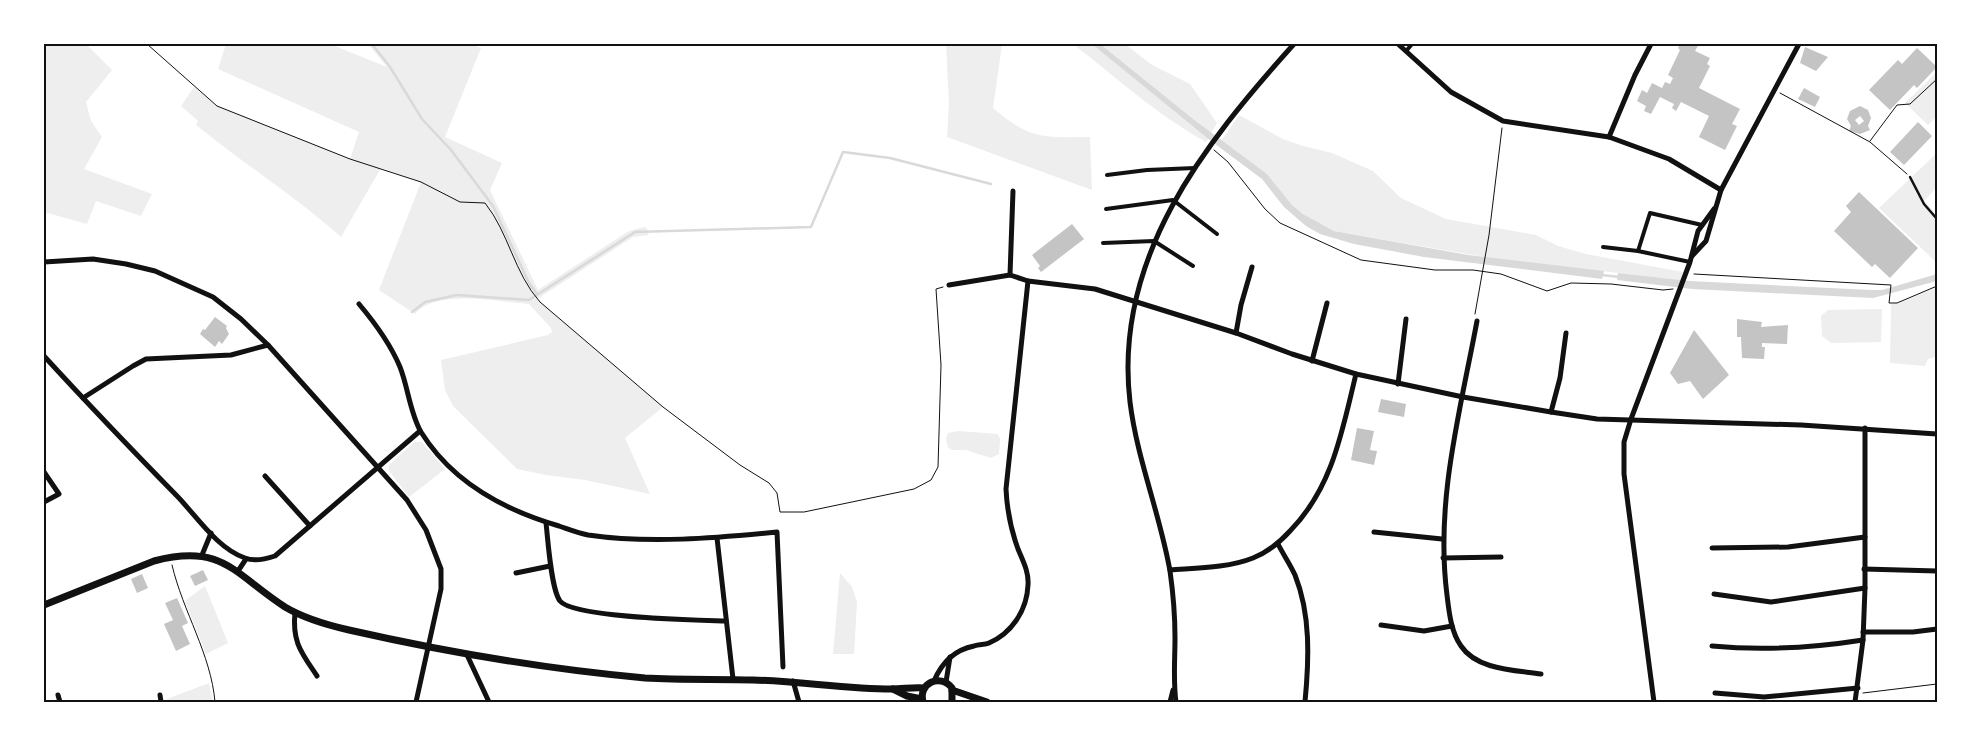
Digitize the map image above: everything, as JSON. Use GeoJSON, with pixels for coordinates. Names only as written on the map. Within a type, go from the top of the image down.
{"type":"FeatureCollection","features":[{"type":"Feature","properties":{"kind":"main road"},"geometry":{"type":"LineString","coordinates":[[44,605],[137,566],[170,556],[202,555],[221,562],[294,612],[313,620],[427,648],[645,678],[793,681],[893,689],[924,688],[934,681],[946,682],[952,690],[981,702]]}},
{"type":"Feature","properties":{"kind":"main road"},"geometry":{"type":"LineString","coordinates":[[893,689],[923,701],[924,688]]}},
{"type":"Feature","properties":{"kind":"main road"},"geometry":{"type":"LineString","coordinates":[[952,690],[952,702]]}},
{"type":"Feature","properties":{"kind":"street"},"geometry":{"type":"LineString","coordinates":[[1176,702],[1174,687],[1175,637],[1170,570],[1130,408],[1127,362],[1135,300],[1154,241],[1174,200],[1220,133],[1263,78],[1294,44]]}},
{"type":"Feature","properties":{"kind":"street"},"geometry":{"type":"LineString","coordinates":[[1398,44],[1407,50],[1451,92],[1503,121],[1609,137],[1669,159],[1721,190]]}},
{"type":"Feature","properties":{"kind":"street"},"geometry":{"type":"LineString","coordinates":[[1407,50],[1412,44]]}},
{"type":"Feature","properties":{"kind":"street"},"geometry":{"type":"LineString","coordinates":[[1609,137],[1650,44]]}},
{"type":"Feature","properties":{"kind":"street"},"geometry":{"type":"LineString","coordinates":[[1691,259],[1706,241],[1721,190],[1799,44]]}},
{"type":"Feature","properties":{"kind":"street"},"geometry":{"type":"LineString","coordinates":[[1107,175],[1147,170],[1195,168]]}},
{"type":"Feature","properties":{"kind":"street"},"geometry":{"type":"LineString","coordinates":[[1010,275],[1013,191]]}},
{"type":"Feature","properties":{"kind":"street"},"geometry":{"type":"LineString","coordinates":[[1106,209],[1174,200],[1217,234]]}},
{"type":"Feature","properties":{"kind":"street"},"geometry":{"type":"LineString","coordinates":[[1654,702],[1624,474],[1624,442],[1630,419],[1691,259],[1696,238],[1702,225],[1714,209]]}},
{"type":"Feature","properties":{"kind":"street"},"geometry":{"type":"LineString","coordinates":[[1638,251],[1650,213],[1702,225]]}},
{"type":"Feature","properties":{"kind":"street"},"geometry":{"type":"LineString","coordinates":[[1103,243],[1154,241],[1193,266]]}},
{"type":"Feature","properties":{"kind":"street"},"geometry":{"type":"LineString","coordinates":[[1603,247],[1691,259]]}},
{"type":"Feature","properties":{"kind":"street"},"geometry":{"type":"LineString","coordinates":[[44,262],[93,259],[155,271],[213,297],[268,344],[378,467],[416,514],[435,549],[441,569],[441,588],[416,702]]}},
{"type":"Feature","properties":{"kind":"street"},"geometry":{"type":"LineString","coordinates":[[1236,333],[1241,305],[1252,267]]}},
{"type":"Feature","properties":{"kind":"street"},"geometry":{"type":"LineString","coordinates":[[948,285],[1010,275],[1028,280],[1095,289],[1135,300],[1236,333],[1312,361],[1356,374],[1463,397],[1597,419],[1865,428],[1937,434]]}},
{"type":"Feature","properties":{"kind":"street"},"geometry":{"type":"LineString","coordinates":[[934,681],[939,667],[950,657],[966,648],[988,644],[1005,633],[1020,616],[1028,585],[1026,566],[1018,548],[1007,509],[1006,489],[1028,280]]}},
{"type":"Feature","properties":{"kind":"street"},"geometry":{"type":"LineString","coordinates":[[1312,361],[1327,303]]}},
{"type":"Feature","properties":{"kind":"street"},"geometry":{"type":"LineString","coordinates":[[359,304],[380,329],[399,366],[420,431],[474,488],[508,508],[546,523],[586,534],[627,539],[717,538],[777,532],[783,667]]}},
{"type":"Feature","properties":{"kind":"street"},"geometry":{"type":"LineString","coordinates":[[1398,384],[1406,319]]}},
{"type":"Feature","properties":{"kind":"street"},"geometry":{"type":"LineString","coordinates":[[1478,322],[1448,469],[1442,539],[1452,626],[1460,645],[1490,667],[1541,674]]}},
{"type":"Feature","properties":{"kind":"street"},"geometry":{"type":"LineString","coordinates":[[1551,412],[1560,378],[1566,333]]}},
{"type":"Feature","properties":{"kind":"street"},"geometry":{"type":"LineString","coordinates":[[83,398],[146,359],[231,355],[268,344]]}},
{"type":"Feature","properties":{"kind":"street"},"geometry":{"type":"LineString","coordinates":[[44,356],[211,533],[230,550],[246,559],[263,559],[275,556],[420,431]]}},
{"type":"Feature","properties":{"kind":"street"},"geometry":{"type":"LineString","coordinates":[[1170,570],[1204,568],[1246,560],[1278,544],[1306,513],[1324,484],[1337,453],[1356,374]]}},
{"type":"Feature","properties":{"kind":"street"},"geometry":{"type":"LineString","coordinates":[[1855,702],[1858,691],[1863,640],[1865,588],[1865,428]]}},
{"type":"Feature","properties":{"kind":"street"},"geometry":{"type":"LineString","coordinates":[[44,472],[59,494],[44,502]]}},
{"type":"Feature","properties":{"kind":"street"},"geometry":{"type":"LineString","coordinates":[[265,476],[310,526]]}},
{"type":"Feature","properties":{"kind":"street"},"geometry":{"type":"LineString","coordinates":[[546,523],[550,566],[559,600],[568,608],[621,616],[726,622]]}},
{"type":"Feature","properties":{"kind":"street"},"geometry":{"type":"LineString","coordinates":[[1374,532],[1442,539]]}},
{"type":"Feature","properties":{"kind":"street"},"geometry":{"type":"LineString","coordinates":[[202,555],[211,533]]}},
{"type":"Feature","properties":{"kind":"street"},"geometry":{"type":"LineString","coordinates":[[1712,548],[1788,547],[1865,537]]}},
{"type":"Feature","properties":{"kind":"street"},"geometry":{"type":"LineString","coordinates":[[717,538],[732,679]]}},
{"type":"Feature","properties":{"kind":"street"},"geometry":{"type":"LineString","coordinates":[[1278,544],[1295,575],[1304,611],[1309,649],[1305,702]]}},
{"type":"Feature","properties":{"kind":"street"},"geometry":{"type":"LineString","coordinates":[[1443,558],[1501,557]]}},
{"type":"Feature","properties":{"kind":"street"},"geometry":{"type":"LineString","coordinates":[[238,572],[246,559]]}},
{"type":"Feature","properties":{"kind":"street"},"geometry":{"type":"LineString","coordinates":[[516,573],[550,566]]}},
{"type":"Feature","properties":{"kind":"street"},"geometry":{"type":"LineString","coordinates":[[1864,569],[1937,571]]}},
{"type":"Feature","properties":{"kind":"street"},"geometry":{"type":"LineString","coordinates":[[1714,594],[1771,602],[1865,588]]}},
{"type":"Feature","properties":{"kind":"street"},"geometry":{"type":"LineString","coordinates":[[294,612],[296,642],[317,676]]}},
{"type":"Feature","properties":{"kind":"street"},"geometry":{"type":"LineString","coordinates":[[1380,625],[1424,631],[1452,626]]}},
{"type":"Feature","properties":{"kind":"street"},"geometry":{"type":"LineString","coordinates":[[1863,632],[1913,632],[1937,629]]}},
{"type":"Feature","properties":{"kind":"street"},"geometry":{"type":"LineString","coordinates":[[1712,646],[1738,649],[1788,649],[1863,640]]}},
{"type":"Feature","properties":{"kind":"street"},"geometry":{"type":"LineString","coordinates":[[467,655],[489,702]]}},
{"type":"Feature","properties":{"kind":"street"},"geometry":{"type":"LineString","coordinates":[[946,682],[950,657]]}},
{"type":"Feature","properties":{"kind":"street"},"geometry":{"type":"LineString","coordinates":[[793,681],[799,702]]}},
{"type":"Feature","properties":{"kind":"street"},"geometry":{"type":"LineString","coordinates":[[1170,702],[1174,687]]}},
{"type":"Feature","properties":{"kind":"street"},"geometry":{"type":"LineString","coordinates":[[1716,693],[1764,696],[1858,691]]}},
{"type":"Feature","properties":{"kind":"street"},"geometry":{"type":"LineString","coordinates":[[58,695],[60,702]]}},
{"type":"Feature","properties":{"kind":"street"},"geometry":{"type":"LineString","coordinates":[[160,695],[162,702]]}},
{"type":"Feature","properties":{"kind":"lane"},"geometry":{"type":"LineString","coordinates":[[1910,177],[1924,204],[1937,219]]}},
{"type":"Feature","properties":{"kind":"path"},"geometry":{"type":"LineString","coordinates":[[147,44],[217,106],[350,159],[421,182],[460,202],[485,203],[496,217],[526,286],[540,302],[663,407],[740,465],[769,483],[777,493],[780,512],[804,512],[914,489],[926,484],[937,473],[941,364],[936,289]]}},
{"type":"Feature","properties":{"kind":"path"},"geometry":{"type":"LineString","coordinates":[[1870,142],[1897,105],[1910,104],[1937,79]]}},
{"type":"Feature","properties":{"kind":"path"},"geometry":{"type":"LineString","coordinates":[[1775,90],[1870,142],[1910,177]]}},
{"type":"Feature","properties":{"kind":"path"},"geometry":{"type":"LineString","coordinates":[[1478,322],[1474,317],[1489,235],[1503,121]]}},
{"type":"Feature","properties":{"kind":"path"},"geometry":{"type":"LineString","coordinates":[[1210,147],[1228,162],[1265,209],[1280,224],[1336,251],[1361,260],[1435,270],[1501,274],[1547,291],[1572,283],[1611,284],[1663,290],[1680,287]]}},
{"type":"Feature","properties":{"kind":"path"},"geometry":{"type":"LineString","coordinates":[[1691,274],[1891,286],[1889,303],[1897,303],[1937,286]]}},
{"type":"Feature","properties":{"kind":"path"},"geometry":{"type":"LineString","coordinates":[[170,556],[177,588],[210,674],[215,702]]}},
{"type":"Feature","properties":{"kind":"path"},"geometry":{"type":"LineString","coordinates":[[1858,691],[1937,684]]}},
{"type":"Feature","properties":{"kind":"shaded area"},"geometry":{"type":"Polygon","coordinates":[[[44,44],[86,44],[112,70],[86,102],[91,121],[102,137],[84,169],[152,194],[141,216],[96,201],[87,224],[44,212],[44,44]]]}},
{"type":"Feature","properties":{"kind":"shaded area"},"geometry":{"type":"Polygon","coordinates":[[[226,44],[330,44],[387,67],[368,44],[471,44],[481,48],[445,137],[502,163],[490,190],[538,290],[629,231],[645,227],[649,232],[648,235],[633,237],[537,299],[663,407],[625,438],[650,494],[585,480],[517,469],[453,406],[445,390],[441,360],[548,335],[552,332],[551,328],[529,304],[485,299],[452,299],[437,301],[425,306],[415,314],[379,290],[421,182],[381,168],[341,237],[306,208],[196,125],[198,121],[181,106],[194,87],[217,106],[350,159],[359,132],[218,69],[226,44]]]}},
{"type":"Feature","properties":{"kind":"shaded area"},"geometry":{"type":"Polygon","coordinates":[[[946,44],[1002,44],[993,108],[1006,119],[1028,132],[1038,135],[1048,137],[1090,137],[1092,190],[947,137],[949,104],[946,44]]]}},
{"type":"Feature","properties":{"kind":"shaded area"},"geometry":{"type":"Polygon","coordinates":[[[1073,44],[1125,44],[1152,65],[1190,84],[1217,123],[1206,142],[1154,108],[1073,44]]]}},
{"type":"Feature","properties":{"kind":"shaded area"},"geometry":{"type":"Polygon","coordinates":[[[1092,44],[1100,44],[1193,119],[1267,174],[1292,205],[1303,214],[1334,231],[1468,255],[1604,271],[1602,279],[1424,257],[1354,244],[1320,234],[1306,226],[1284,207],[1262,179],[1211,141],[1092,44]]]}},
{"type":"Feature","properties":{"kind":"shaded area"},"geometry":{"type":"Polygon","coordinates":[[[1937,72],[1937,116],[1928,125],[1905,103],[1937,72]]]}},
{"type":"Feature","properties":{"kind":"shaded area"},"geometry":{"type":"Polygon","coordinates":[[[1239,115],[1283,139],[1332,153],[1373,171],[1401,198],[1446,219],[1536,235],[1558,246],[1586,254],[1683,272],[1681,280],[1496,259],[1334,231],[1303,214],[1292,205],[1267,174],[1221,141],[1239,115]]]}},
{"type":"Feature","properties":{"kind":"shaded area"},"geometry":{"type":"Polygon","coordinates":[[[1937,153],[1937,187],[1924,201],[1937,215],[1937,258],[1935,261],[1879,208],[1937,153]]]}},
{"type":"Feature","properties":{"kind":"shaded area"},"geometry":{"type":"Polygon","coordinates":[[[1618,273],[1690,281],[1871,290],[1882,290],[1937,274],[1937,281],[1873,298],[1692,289],[1617,280],[1618,273]]]}},
{"type":"Feature","properties":{"kind":"shaded area"},"geometry":{"type":"Polygon","coordinates":[[[1937,287],[1937,357],[1928,359],[1925,366],[1890,363],[1891,304],[1899,303],[1937,287]]]}},
{"type":"Feature","properties":{"kind":"shaded area"},"geometry":{"type":"Polygon","coordinates":[[[1882,309],[1881,342],[1831,343],[1822,336],[1821,316],[1828,310],[1882,309]]]}},
{"type":"Feature","properties":{"kind":"shaded area"},"geometry":{"type":"Polygon","coordinates":[[[958,431],[998,434],[1000,439],[999,454],[991,458],[966,450],[952,450],[948,447],[946,439],[948,433],[958,431]]]}},
{"type":"Feature","properties":{"kind":"shaded area"},"geometry":{"type":"Polygon","coordinates":[[[414,442],[422,442],[445,469],[409,497],[389,471],[389,465],[414,442]]]}},
{"type":"Feature","properties":{"kind":"shaded area"},"geometry":{"type":"Polygon","coordinates":[[[840,573],[852,587],[857,602],[854,654],[833,654],[840,573]]]}},
{"type":"Feature","properties":{"kind":"shaded area"},"geometry":{"type":"Polygon","coordinates":[[[205,586],[228,643],[206,654],[185,601],[205,586]]]}},
{"type":"Feature","properties":{"kind":"shaded area"},"geometry":{"type":"Polygon","coordinates":[[[209,683],[213,702],[167,702],[167,699],[209,683]]]}},
{"type":"Feature","properties":{"kind":"building"},"geometry":{"type":"Polygon","coordinates":[[[1680,44],[1699,44],[1695,51],[1710,58],[1707,64],[1710,66],[1699,88],[1740,109],[1732,124],[1737,126],[1725,150],[1699,137],[1709,116],[1681,102],[1676,111],[1672,108],[1674,104],[1660,97],[1651,114],[1644,111],[1646,106],[1637,101],[1642,90],[1647,93],[1652,83],[1662,88],[1665,82],[1670,84],[1673,78],[1668,75],[1680,50],[1678,48],[1680,44]]]}},
{"type":"Feature","properties":{"kind":"building"},"geometry":{"type":"Polygon","coordinates":[[[1805,47],[1828,57],[1816,71],[1800,63],[1805,47]]]}},
{"type":"Feature","properties":{"kind":"building"},"geometry":{"type":"Polygon","coordinates":[[[1917,48],[1937,67],[1917,88],[1914,85],[1890,110],[1869,90],[1898,60],[1902,64],[1917,48]]]}},
{"type":"Feature","properties":{"kind":"building"},"geometry":{"type":"Polygon","coordinates":[[[1804,88],[1820,97],[1815,107],[1798,99],[1804,88]]]}},
{"type":"Feature","properties":{"kind":"building"},"geometry":{"type":"Polygon","coordinates":[[[1860,106],[1868,110],[1871,118],[1868,126],[1870,130],[1860,134],[1849,131],[1851,126],[1847,119],[1850,111],[1860,106]],[[1860,116],[1855,120],[1859,125],[1864,121],[1860,116]]]}},
{"type":"Feature","properties":{"kind":"building"},"geometry":{"type":"Polygon","coordinates":[[[1918,122],[1932,136],[1904,165],[1890,152],[1918,122]]]}},
{"type":"Feature","properties":{"kind":"building"},"geometry":{"type":"Polygon","coordinates":[[[1859,192],[1918,248],[1890,278],[1875,264],[1872,267],[1834,231],[1851,212],[1846,206],[1859,192]]]}},
{"type":"Feature","properties":{"kind":"building"},"geometry":{"type":"Polygon","coordinates":[[[1072,224],[1084,239],[1041,272],[1038,268],[1040,266],[1032,255],[1072,224]]]}},
{"type":"Feature","properties":{"kind":"building"},"geometry":{"type":"Polygon","coordinates":[[[215,317],[227,326],[229,334],[222,344],[219,341],[215,347],[200,334],[215,317]]]}},
{"type":"Feature","properties":{"kind":"building"},"geometry":{"type":"Polygon","coordinates":[[[1737,319],[1762,322],[1761,327],[1788,325],[1787,344],[1762,343],[1762,347],[1765,347],[1764,359],[1742,358],[1741,337],[1737,337],[1737,319]]]}},
{"type":"Feature","properties":{"kind":"building"},"geometry":{"type":"Polygon","coordinates":[[[1694,330],[1729,375],[1703,399],[1690,381],[1678,384],[1670,373],[1694,330]]]}},
{"type":"Feature","properties":{"kind":"building"},"geometry":{"type":"Polygon","coordinates":[[[1381,399],[1406,404],[1404,417],[1378,412],[1381,399]]]}},
{"type":"Feature","properties":{"kind":"building"},"geometry":{"type":"Polygon","coordinates":[[[1357,428],[1374,431],[1370,450],[1377,451],[1374,465],[1351,460],[1357,428]]]}},
{"type":"Feature","properties":{"kind":"building"},"geometry":{"type":"Polygon","coordinates":[[[203,570],[208,580],[195,586],[190,576],[203,570]]]}},
{"type":"Feature","properties":{"kind":"building"},"geometry":{"type":"Polygon","coordinates":[[[142,574],[148,588],[137,593],[131,579],[142,574]]]}},
{"type":"Feature","properties":{"kind":"building"},"geometry":{"type":"Polygon","coordinates":[[[177,598],[188,623],[182,626],[190,644],[176,651],[164,624],[173,620],[165,603],[177,598]]]}},
{"type":"Feature","properties":{"kind":"waterway"},"geometry":{"type":"LineString","coordinates":[[372,44],[390,67],[422,119],[451,150],[493,206],[529,283],[537,294]]}},
{"type":"Feature","properties":{"kind":"waterway"},"geometry":{"type":"LineString","coordinates":[[412,312],[425,302],[457,295],[529,300],[635,232],[811,227],[843,152],[890,158],[991,184]]}},
{"type":"Feature","properties":{"kind":"waterway"},"geometry":{"type":"LineString","coordinates":[[1601,275],[1620,277]]}}]}
